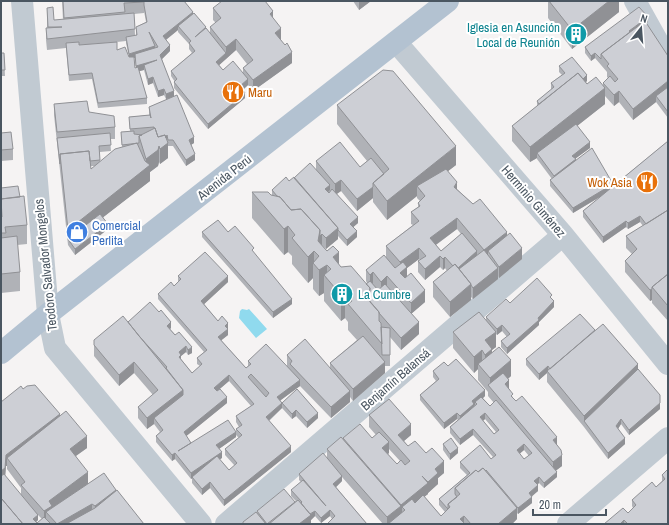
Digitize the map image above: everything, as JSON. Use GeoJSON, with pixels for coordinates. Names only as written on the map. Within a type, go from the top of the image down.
{"type":"FeatureCollection","features":[{"type":"Feature","properties":{"kind":"main road","name":"Avenida Perú"},"geometry":{"type":"LineString","coordinates":[[1,354],[48,314],[448,1]]}},
{"type":"Feature","properties":{"kind":"street","name":"Teodoro Salvador Mongelos"},"geometry":{"type":"LineString","coordinates":[[22,1],[48,314],[55,348],[201,524]]}},
{"type":"Feature","properties":{"kind":"street"},"geometry":{"type":"LineString","coordinates":[[635,1],[668,60]]}},
{"type":"Feature","properties":{"kind":"street","name":"Herminio Giménez"},"geometry":{"type":"LineString","coordinates":[[396,42],[564,235],[668,364]]}},
{"type":"Feature","properties":{"kind":"street","name":"Benjamín Balansá"},"geometry":{"type":"LineString","coordinates":[[226,524],[564,235]]}},
{"type":"Feature","properties":{"kind":"street"},"geometry":{"type":"LineString","coordinates":[[568,524],[668,438]]}},
{"type":"Feature","properties":{"kind":"water"},"geometry":{"type":"Polygon","coordinates":[[[242,309],[249,309],[267,329],[256,338],[239,318],[240,311],[242,309]]]}},
{"type":"Feature","properties":{"kind":"building"},"geometry":{"type":"Polygon","coordinates":[[[63,1],[144,2],[124,3],[125,12],[64,18],[63,1]]]}},
{"type":"Feature","properties":{"kind":"building"},"geometry":{"type":"Polygon","coordinates":[[[144,1],[184,1],[193,12],[163,36],[170,45],[160,55],[174,91],[166,94],[164,89],[158,91],[153,77],[148,79],[144,65],[157,60],[136,66],[135,54],[158,47],[149,32],[155,46],[129,54],[126,37],[137,35],[136,27],[147,22],[144,1]]]}},
{"type":"Feature","properties":{"kind":"building"},"geometry":{"type":"Polygon","coordinates":[[[222,1],[265,1],[273,11],[270,14],[281,28],[275,33],[285,45],[287,43],[292,52],[253,80],[243,68],[253,60],[236,39],[226,47],[210,27],[221,18],[213,8],[222,1]]]}},
{"type":"Feature","properties":{"kind":"building"},"geometry":{"type":"Polygon","coordinates":[[[549,1],[609,1],[572,30],[549,1]]]}},
{"type":"Feature","properties":{"kind":"building"},"geometry":{"type":"Polygon","coordinates":[[[53,7],[54,20],[134,13],[135,29],[47,39],[46,28],[62,27],[48,27],[47,8],[53,7]]]}},
{"type":"Feature","properties":{"kind":"building"},"geometry":{"type":"Polygon","coordinates":[[[639,7],[648,17],[601,54],[601,59],[595,53],[591,56],[585,47],[639,7]]]}},
{"type":"Feature","properties":{"kind":"building"},"geometry":{"type":"Polygon","coordinates":[[[194,13],[206,27],[195,37],[206,28],[226,53],[216,62],[223,70],[233,61],[248,79],[240,86],[245,93],[208,124],[174,82],[177,79],[171,71],[195,51],[189,43],[191,41],[178,26],[194,13]]]}},
{"type":"Feature","properties":{"kind":"building"},"geometry":{"type":"Polygon","coordinates":[[[645,21],[668,56],[668,81],[633,109],[619,91],[614,95],[603,83],[610,76],[615,82],[618,79],[607,66],[609,64],[601,54],[645,21]]]}},
{"type":"Feature","properties":{"kind":"building"},"geometry":{"type":"Polygon","coordinates":[[[79,42],[79,45],[117,42],[117,50],[125,47],[129,57],[134,57],[135,68],[138,67],[147,98],[98,103],[92,73],[69,75],[66,43],[79,42]]]}},
{"type":"Feature","properties":{"kind":"building"},"geometry":{"type":"Polygon","coordinates":[[[1,53],[4,53],[5,70],[1,70],[1,53]]]}},
{"type":"Feature","properties":{"kind":"building"},"geometry":{"type":"Polygon","coordinates":[[[572,57],[587,75],[583,79],[578,73],[539,104],[537,101],[554,87],[551,83],[565,73],[559,66],[572,57]]]}},
{"type":"Feature","properties":{"kind":"building"},"geometry":{"type":"Polygon","coordinates":[[[383,70],[393,71],[456,146],[387,201],[373,183],[389,169],[337,105],[383,70]]]}},
{"type":"Feature","properties":{"kind":"building"},"geometry":{"type":"Polygon","coordinates":[[[578,73],[587,84],[596,77],[605,88],[530,147],[512,126],[578,73]]]}},
{"type":"Feature","properties":{"kind":"building"},"geometry":{"type":"Polygon","coordinates":[[[668,87],[668,112],[656,96],[668,87]]]}},
{"type":"Feature","properties":{"kind":"building"},"geometry":{"type":"Polygon","coordinates":[[[177,95],[194,137],[189,140],[195,154],[186,160],[173,140],[168,140],[167,135],[166,138],[165,135],[158,137],[154,127],[130,129],[129,117],[150,115],[151,118],[149,107],[177,95]]]}},
{"type":"Feature","properties":{"kind":"building"},"geometry":{"type":"Polygon","coordinates":[[[87,101],[89,112],[114,116],[115,127],[57,132],[54,104],[87,101]]]}},
{"type":"Feature","properties":{"kind":"building"},"geometry":{"type":"Polygon","coordinates":[[[576,124],[590,142],[572,156],[576,159],[554,176],[537,153],[576,124]]]}},
{"type":"Feature","properties":{"kind":"building"},"geometry":{"type":"Polygon","coordinates":[[[155,128],[158,137],[165,135],[168,143],[160,149],[159,146],[158,150],[146,159],[139,136],[155,128]]]}},
{"type":"Feature","properties":{"kind":"building"},"geometry":{"type":"Polygon","coordinates":[[[134,131],[134,134],[142,135],[139,136],[139,143],[122,145],[121,132],[134,131]]]}},
{"type":"Feature","properties":{"kind":"building"},"geometry":{"type":"Polygon","coordinates":[[[11,132],[13,149],[1,150],[1,133],[11,132]]]}},
{"type":"Feature","properties":{"kind":"building"},"geometry":{"type":"Polygon","coordinates":[[[110,133],[111,145],[99,146],[100,160],[90,161],[89,151],[60,154],[60,164],[57,138],[110,133]]]}},
{"type":"Feature","properties":{"kind":"building","name":"Wok Asia"},"geometry":{"type":"Polygon","coordinates":[[[668,141],[668,210],[646,224],[640,216],[628,223],[626,221],[603,237],[583,211],[668,141]]]}},
{"type":"Feature","properties":{"kind":"building"},"geometry":{"type":"Polygon","coordinates":[[[340,142],[360,167],[371,158],[384,174],[373,183],[373,187],[357,199],[341,180],[335,184],[316,161],[340,142]]]}},
{"type":"Feature","properties":{"kind":"building"},"geometry":{"type":"Polygon","coordinates":[[[137,143],[145,161],[150,165],[68,230],[60,154],[89,151],[91,169],[115,149],[137,143]]]}},
{"type":"Feature","properties":{"kind":"building"},"geometry":{"type":"Polygon","coordinates":[[[592,148],[613,184],[573,208],[550,180],[592,148]]]}},
{"type":"Feature","properties":{"kind":"building"},"geometry":{"type":"Polygon","coordinates":[[[310,163],[330,185],[325,189],[329,193],[332,189],[358,217],[350,224],[357,231],[347,240],[294,178],[310,163]]]}},
{"type":"Feature","properties":{"kind":"building"},"geometry":{"type":"Polygon","coordinates":[[[446,169],[457,182],[454,187],[473,204],[480,199],[507,232],[484,250],[457,218],[430,238],[441,251],[462,233],[477,251],[458,268],[455,264],[453,266],[445,257],[443,259],[440,256],[425,269],[418,261],[426,256],[419,248],[400,262],[386,246],[419,221],[411,212],[420,206],[418,203],[425,196],[417,186],[446,169]]]}},
{"type":"Feature","properties":{"kind":"building"},"geometry":{"type":"Polygon","coordinates":[[[286,177],[289,181],[294,177],[338,228],[326,238],[322,234],[320,236],[320,230],[301,209],[291,210],[272,190],[286,177]]]}},
{"type":"Feature","properties":{"kind":"building"},"geometry":{"type":"Polygon","coordinates":[[[18,186],[20,197],[1,199],[1,188],[18,186]]]}},
{"type":"Feature","properties":{"kind":"building"},"geometry":{"type":"Polygon","coordinates":[[[252,192],[268,192],[271,195],[280,197],[291,210],[301,209],[320,230],[318,241],[327,251],[333,246],[339,252],[333,257],[341,267],[351,266],[370,288],[368,299],[379,312],[382,344],[348,304],[352,301],[345,292],[341,295],[324,275],[331,269],[327,265],[319,270],[313,263],[319,256],[314,251],[308,257],[292,238],[295,235],[288,226],[284,229],[252,192]]]}},
{"type":"Feature","properties":{"kind":"building"},"geometry":{"type":"Polygon","coordinates":[[[24,196],[27,225],[5,227],[6,233],[1,233],[1,199],[24,196]]]}},
{"type":"Feature","properties":{"kind":"building"},"geometry":{"type":"Polygon","coordinates":[[[668,210],[668,274],[650,290],[625,261],[637,249],[626,236],[668,210]]]}},
{"type":"Feature","properties":{"kind":"building"},"geometry":{"type":"Polygon","coordinates":[[[100,214],[108,224],[75,249],[68,239],[100,214]]]}},
{"type":"Feature","properties":{"kind":"building"},"geometry":{"type":"Polygon","coordinates":[[[218,220],[228,232],[235,226],[254,248],[252,250],[292,299],[273,312],[202,232],[218,220]]]}},
{"type":"Feature","properties":{"kind":"building"},"geometry":{"type":"Polygon","coordinates":[[[510,233],[522,248],[499,267],[488,251],[510,233]]]}},
{"type":"Feature","properties":{"kind":"building"},"geometry":{"type":"Polygon","coordinates":[[[17,236],[20,272],[1,274],[1,238],[17,236]]]}},
{"type":"Feature","properties":{"kind":"building"},"geometry":{"type":"Polygon","coordinates":[[[484,250],[498,268],[473,288],[459,269],[484,250]]]}},
{"type":"Feature","properties":{"kind":"building"},"geometry":{"type":"Polygon","coordinates":[[[205,252],[228,276],[201,301],[218,321],[222,316],[228,323],[225,326],[228,329],[218,337],[246,368],[251,364],[248,361],[266,344],[300,380],[277,397],[282,403],[266,417],[291,446],[224,500],[210,482],[202,489],[192,477],[217,456],[229,470],[237,463],[225,449],[242,435],[236,429],[242,425],[236,416],[254,404],[229,375],[214,388],[217,391],[220,389],[227,397],[184,432],[191,443],[228,420],[236,432],[216,445],[222,452],[191,473],[175,453],[172,455],[156,436],[163,430],[154,418],[183,395],[183,390],[166,368],[167,367],[128,322],[150,302],[159,312],[161,310],[171,322],[167,326],[175,335],[179,332],[192,347],[188,350],[186,346],[179,352],[181,355],[179,357],[192,373],[202,364],[197,358],[207,350],[158,294],[171,282],[174,286],[181,279],[178,276],[205,252]],[[251,374],[248,377],[266,397],[269,393],[251,374]]]}},
{"type":"Feature","properties":{"kind":"building"},"geometry":{"type":"Polygon","coordinates":[[[384,255],[395,268],[403,262],[407,267],[400,273],[405,278],[411,273],[425,290],[411,303],[387,276],[381,282],[373,272],[370,275],[366,270],[384,255]]]}},
{"type":"Feature","properties":{"kind":"building"},"geometry":{"type":"Polygon","coordinates":[[[455,264],[471,284],[450,302],[433,282],[455,264]]]}},
{"type":"Feature","properties":{"kind":"building"},"geometry":{"type":"Polygon","coordinates":[[[668,274],[668,306],[652,287],[668,274]]]}},
{"type":"Feature","properties":{"kind":"building"},"geometry":{"type":"Polygon","coordinates":[[[537,278],[552,295],[550,297],[554,301],[538,318],[539,320],[507,348],[501,341],[510,334],[502,325],[497,329],[486,317],[506,299],[510,303],[537,278]]]}},
{"type":"Feature","properties":{"kind":"building"},"geometry":{"type":"Polygon","coordinates":[[[370,281],[378,290],[385,284],[419,322],[401,338],[370,302],[370,288],[366,284],[370,281]]]}},
{"type":"Feature","properties":{"kind":"building"},"geometry":{"type":"Polygon","coordinates":[[[479,312],[496,332],[485,340],[492,349],[485,355],[482,350],[474,357],[453,332],[479,312]]]}},
{"type":"Feature","properties":{"kind":"building"},"geometry":{"type":"Polygon","coordinates":[[[580,314],[595,330],[550,369],[548,366],[539,374],[526,359],[580,314]]]}},
{"type":"Feature","properties":{"kind":"building"},"geometry":{"type":"Polygon","coordinates":[[[123,316],[183,390],[147,418],[138,407],[158,390],[134,362],[119,375],[94,345],[94,340],[123,316]]]}},
{"type":"Feature","properties":{"kind":"building"},"geometry":{"type":"Polygon","coordinates":[[[603,324],[638,364],[584,416],[547,371],[603,324]]]}},
{"type":"Feature","properties":{"kind":"building"},"geometry":{"type":"Polygon","coordinates":[[[381,327],[390,328],[390,355],[382,355],[381,327]]]}},
{"type":"Feature","properties":{"kind":"building"},"geometry":{"type":"Polygon","coordinates":[[[363,336],[385,362],[353,389],[330,363],[363,336]]]}},
{"type":"Feature","properties":{"kind":"building"},"geometry":{"type":"Polygon","coordinates":[[[305,339],[350,391],[331,407],[290,364],[292,361],[287,355],[305,339]]]}},
{"type":"Feature","properties":{"kind":"building"},"geometry":{"type":"Polygon","coordinates":[[[499,347],[511,360],[490,378],[478,364],[499,347]]]}},
{"type":"Feature","properties":{"kind":"building"},"geometry":{"type":"Polygon","coordinates":[[[456,359],[485,390],[472,401],[474,404],[460,416],[457,413],[444,423],[420,395],[439,379],[433,371],[444,362],[448,366],[456,359]]]}},
{"type":"Feature","properties":{"kind":"building"},"geometry":{"type":"Polygon","coordinates":[[[638,369],[660,395],[660,403],[629,430],[621,419],[616,426],[625,438],[608,453],[584,421],[638,369]]]}},
{"type":"Feature","properties":{"kind":"building"},"geometry":{"type":"Polygon","coordinates":[[[503,373],[509,380],[505,384],[513,394],[511,396],[516,401],[522,396],[557,437],[553,440],[561,450],[562,455],[553,462],[488,385],[503,373]]]}},
{"type":"Feature","properties":{"kind":"building"},"geometry":{"type":"Polygon","coordinates":[[[35,385],[60,414],[6,455],[5,468],[1,471],[1,402],[21,386],[23,389],[27,386],[35,385]]]}},
{"type":"Feature","properties":{"kind":"building"},"geometry":{"type":"Polygon","coordinates":[[[297,389],[318,413],[307,422],[296,410],[292,414],[282,403],[297,389]]]}},
{"type":"Feature","properties":{"kind":"building"},"geometry":{"type":"Polygon","coordinates":[[[481,397],[490,406],[496,400],[557,472],[544,483],[539,477],[534,481],[538,485],[529,493],[532,497],[518,508],[483,468],[478,472],[476,470],[455,488],[455,494],[457,497],[448,504],[448,509],[439,499],[470,473],[460,462],[480,445],[491,459],[496,455],[473,429],[460,439],[450,427],[477,404],[475,402],[481,397]],[[485,413],[480,417],[494,434],[499,430],[485,413]],[[524,444],[517,450],[524,459],[532,453],[524,444]]]}},
{"type":"Feature","properties":{"kind":"building"},"geometry":{"type":"Polygon","coordinates":[[[389,399],[411,424],[398,435],[408,446],[415,441],[426,453],[432,448],[444,461],[435,469],[438,473],[428,482],[422,476],[428,483],[401,505],[343,438],[360,424],[372,438],[379,432],[389,442],[382,448],[397,464],[401,460],[405,465],[410,461],[369,415],[389,399]]]}},
{"type":"Feature","properties":{"kind":"building"},"geometry":{"type":"Polygon","coordinates":[[[66,411],[87,436],[70,449],[88,472],[49,501],[52,506],[44,511],[21,485],[25,482],[7,458],[66,411]]]}},
{"type":"Feature","properties":{"kind":"building"},"geometry":{"type":"Polygon","coordinates":[[[341,437],[401,506],[387,517],[327,449],[341,437]]]}},
{"type":"Feature","properties":{"kind":"building"},"geometry":{"type":"Polygon","coordinates":[[[451,438],[458,448],[450,454],[443,444],[451,438]]]}},
{"type":"Feature","properties":{"kind":"building"},"geometry":{"type":"Polygon","coordinates":[[[323,453],[342,476],[333,484],[367,524],[327,524],[335,516],[330,510],[321,518],[315,511],[310,514],[291,490],[303,480],[326,506],[299,474],[323,453]]]}},
{"type":"Feature","properties":{"kind":"building"},"geometry":{"type":"Polygon","coordinates":[[[483,468],[517,508],[498,524],[471,524],[464,516],[460,519],[465,524],[388,524],[405,510],[402,507],[412,499],[415,503],[423,495],[441,516],[450,507],[448,504],[460,494],[455,488],[476,470],[478,472],[483,468]]]}},
{"type":"Feature","properties":{"kind":"building"},"geometry":{"type":"Polygon","coordinates":[[[668,469],[668,524],[628,524],[624,520],[620,524],[604,524],[623,508],[628,513],[636,505],[632,500],[652,482],[656,487],[665,479],[662,475],[668,469]]]}},
{"type":"Feature","properties":{"kind":"building"},"geometry":{"type":"Polygon","coordinates":[[[104,473],[116,490],[95,506],[92,504],[57,524],[46,512],[104,473]]]}},
{"type":"Feature","properties":{"kind":"building"},"geometry":{"type":"Polygon","coordinates":[[[4,474],[38,515],[33,519],[37,523],[44,517],[51,524],[23,524],[1,498],[1,476],[4,474]]]}},
{"type":"Feature","properties":{"kind":"building"},"geometry":{"type":"Polygon","coordinates":[[[284,489],[295,502],[267,524],[257,511],[284,489]]]}},
{"type":"Feature","properties":{"kind":"building"},"geometry":{"type":"Polygon","coordinates":[[[117,490],[144,524],[66,524],[95,508],[117,490]]]}},
{"type":"Feature","properties":{"kind":"building"},"geometry":{"type":"Polygon","coordinates":[[[1,498],[23,524],[1,524],[1,498]]]}},
{"type":"Feature","properties":{"kind":"building"},"geometry":{"type":"Polygon","coordinates":[[[298,500],[311,515],[299,524],[269,524],[298,500]]]}},
{"type":"Feature","properties":{"kind":"building"},"geometry":{"type":"Polygon","coordinates":[[[256,512],[266,524],[243,524],[243,522],[256,512]]]}},
{"type":"Feature","properties":{"kind":"place","name":"Iglesia en Asunción Local de Reunión"},"geometry":{"type":"Point","coordinates":[576,34]}},
{"type":"Feature","properties":{"kind":"place","name":"Maru"},"geometry":{"type":"Point","coordinates":[233,92]}},
{"type":"Feature","properties":{"kind":"place","name":"Wok Asia"},"geometry":{"type":"Point","coordinates":[647,182]}},
{"type":"Feature","properties":{"kind":"place","name":"Comercial Perlita"},"geometry":{"type":"Point","coordinates":[77,232]}},
{"type":"Feature","properties":{"kind":"place","name":"La Cumbre"},"geometry":{"type":"Point","coordinates":[342,294]}}]}
